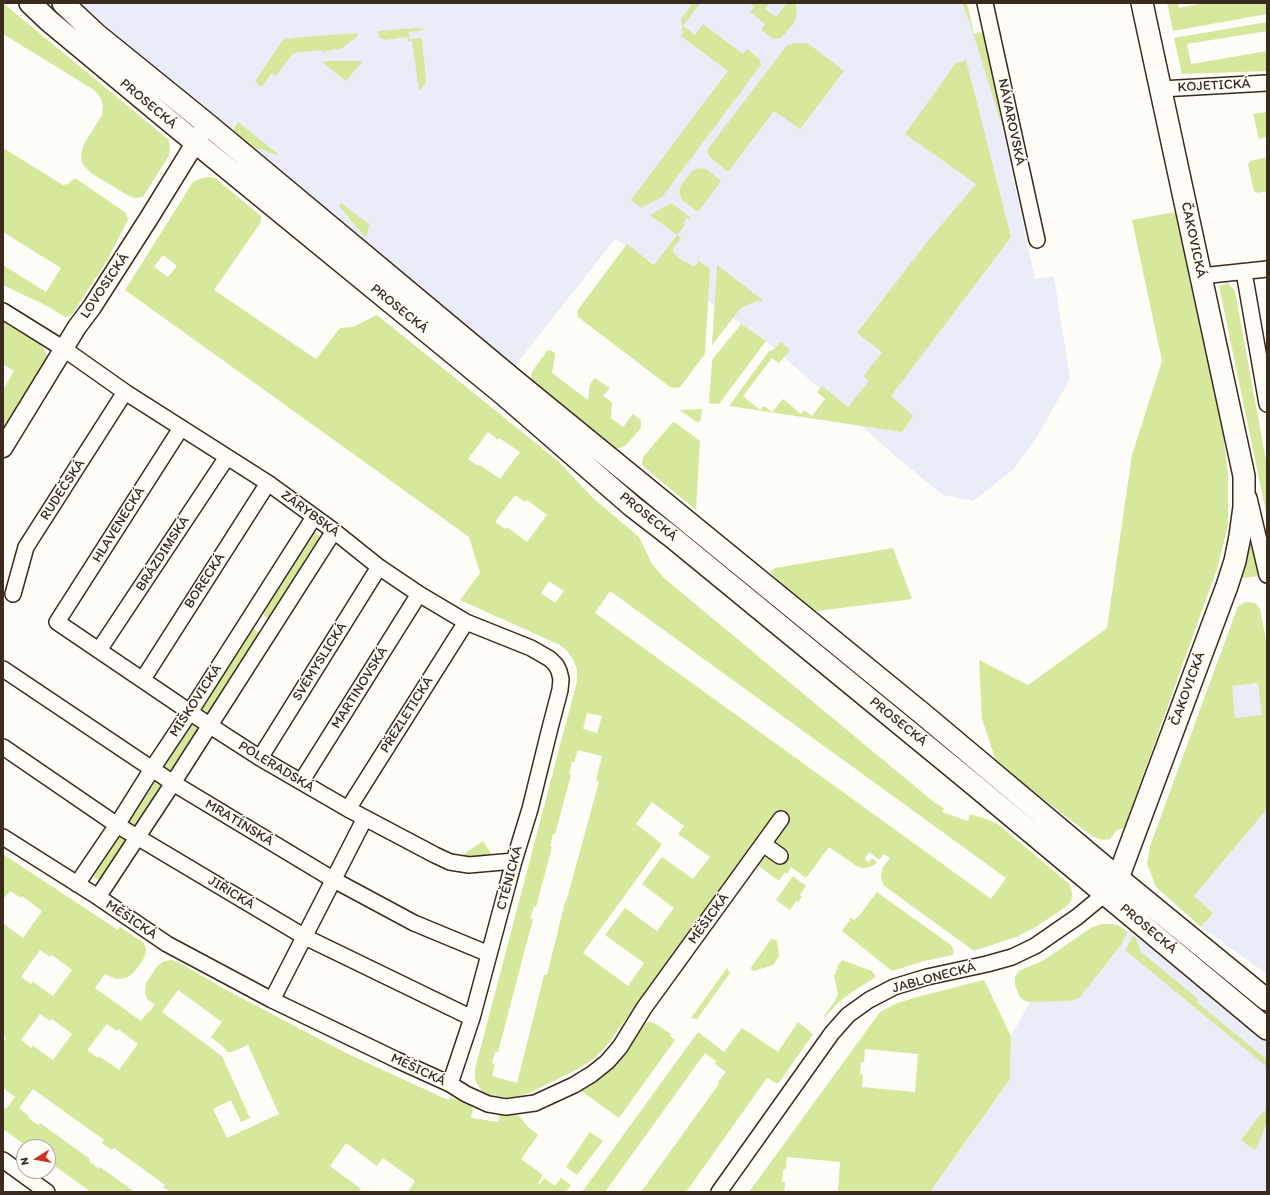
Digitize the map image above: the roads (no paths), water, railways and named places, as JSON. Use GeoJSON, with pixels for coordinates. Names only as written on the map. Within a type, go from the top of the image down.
{"type":"FeatureCollection","features":[{"type":"Feature","properties":{"kind":"main road","name":"PROSECKÁ"},"geometry":{"type":"LineString","coordinates":[[30,3],[49,21],[196,143],[503,394],[632,506],[1112,886],[1267,1000]]}},
{"type":"Feature","properties":{"kind":"main road","name":"PROSECKÁ"},"geometry":{"type":"LineString","coordinates":[[63,3],[96,34],[207,124],[520,385],[924,715],[1267,1029]]}},
{"type":"Feature","properties":{"kind":"main road","name":"ČAKOVICKÁ"},"geometry":{"type":"LineString","coordinates":[[1112,886],[1227,586],[1235,561],[1244,507],[1244,476],[1142,3]]}},
{"type":"Feature","properties":{"kind":"street","name":"NÁVAROVSKÁ"},"geometry":{"type":"LineString","coordinates":[[984,3],[1036,240]]}},
{"type":"Feature","properties":{"kind":"street","name":"KOJETICKÁ"},"geometry":{"type":"LineString","coordinates":[[1161,89],[1267,83]]}},
{"type":"Feature","properties":{"kind":"street","name":"LOVOSICKÁ"},"geometry":{"type":"LineString","coordinates":[[3,448],[64,349],[150,218],[207,124]]}},
{"type":"Feature","properties":{"kind":"street"},"geometry":{"type":"LineString","coordinates":[[1201,276],[1267,269]]}},
{"type":"Feature","properties":{"kind":"street"},"geometry":{"type":"LineString","coordinates":[[1244,272],[1267,404]]}},
{"type":"Feature","properties":{"kind":"street","name":"ZÁRYBSKÁ"},"geometry":{"type":"LineString","coordinates":[[3,312],[64,349],[125,392],[268,483],[334,531],[379,567],[419,594],[466,622],[531,648],[550,659],[559,670]]}},
{"type":"Feature","properties":{"kind":"street","name":"RUDEČSKÁ"},"geometry":{"type":"LineString","coordinates":[[13,594],[26,547],[125,392]]}},
{"type":"Feature","properties":{"kind":"street","name":"HLAVENECKÁ"},"geometry":{"type":"LineString","coordinates":[[57,622],[180,428]]}},
{"type":"Feature","properties":{"kind":"street","name":"BRÁZDIMSKÁ"},"geometry":{"type":"LineString","coordinates":[[99,650],[227,457]]}},
{"type":"Feature","properties":{"kind":"street","name":"ČAKOVICKÁ"},"geometry":{"type":"LineString","coordinates":[[1244,476],[1267,575]]}},
{"type":"Feature","properties":{"kind":"street","name":"BORECKÁ"},"geometry":{"type":"LineString","coordinates":[[143,679],[268,483]]}},
{"type":"Feature","properties":{"kind":"street","name":"MIŠKOVICKÁ"},"geometry":{"type":"LineString","coordinates":[[77,884],[190,712],[314,517]]}},
{"type":"Feature","properties":{"kind":"street","name":"MIŠKOVICKÁ"},"geometry":{"type":"LineString","coordinates":[[98,897],[173,783],[334,531]]}},
{"type":"Feature","properties":{"kind":"street","name":"SVÉMYSLICKÁ"},"geometry":{"type":"LineString","coordinates":[[260,758],[379,567]]}},
{"type":"Feature","properties":{"kind":"street","name":"MARTINOVSKÁ"},"geometry":{"type":"LineString","coordinates":[[301,782],[419,594]]}},
{"type":"Feature","properties":{"kind":"street","name":"POLERADSKÁ"},"geometry":{"type":"LineString","coordinates":[[57,622],[260,758],[348,809],[435,856],[450,862],[469,865],[514,861]]}},
{"type":"Feature","properties":{"kind":"street","name":"PŘEZLETICKÁ"},"geometry":{"type":"LineString","coordinates":[[348,809],[466,622]]}},
{"type":"Feature","properties":{"kind":"street","name":"MRATÍNSKÁ"},"geometry":{"type":"LineString","coordinates":[[3,669],[173,783],[334,880],[414,924],[489,954]]}},
{"type":"Feature","properties":{"kind":"street","name":"CTĚNICKÁ"},"geometry":{"type":"LineString","coordinates":[[450,1084],[472,1018],[514,861],[530,809],[560,690],[561,679],[559,670]]}},
{"type":"Feature","properties":{"kind":"street","name":"JIŘICKÁ"},"geometry":{"type":"LineString","coordinates":[[3,747],[117,825],[305,937],[472,1018]]}},
{"type":"Feature","properties":{"kind":"street"},"geometry":{"type":"LineString","coordinates":[[272,1000],[365,818]]}},
{"type":"Feature","properties":{"kind":"street","name":"MĚŠICKÁ"},"geometry":{"type":"LineString","coordinates":[[3,838],[98,897],[167,944],[272,1000],[450,1084],[466,1094],[488,1104],[506,1107],[535,1103],[574,1085],[592,1074],[607,1062],[620,1047],[644,1008],[781,819]]}},
{"type":"Feature","properties":{"kind":"street"},"geometry":{"type":"LineString","coordinates":[[763,844],[780,856]]}},
{"type":"Feature","properties":{"kind":"street","name":"JABLONECKÁ"},"geometry":{"type":"LineString","coordinates":[[719,1192],[832,1033],[848,1015],[869,1000],[894,987],[927,977],[1012,957],[1035,946],[1077,917],[1112,886]]}},
{"type":"Feature","properties":{"kind":"street"},"geometry":{"type":"LineString","coordinates":[[3,1160],[47,1192]]}}]}
